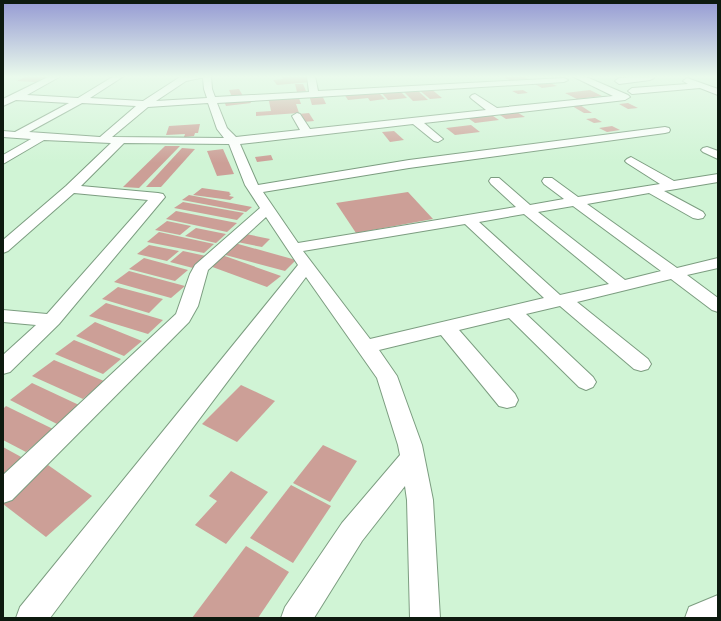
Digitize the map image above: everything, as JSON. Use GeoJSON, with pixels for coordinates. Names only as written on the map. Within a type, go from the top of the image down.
{"type":"FeatureCollection","features":[{"type":"Feature","properties":{"kind":"street"},"geometry":{"type":"LineString","coordinates":[[16,135],[72,105]]}},
{"type":"Feature","properties":{"kind":"street"},"geometry":{"type":"LineString","coordinates":[[102,140],[144,105]]}},
{"type":"Feature","properties":{"kind":"street"},"geometry":{"type":"LineString","coordinates":[[213,105],[222,129],[233,141],[254,190],[300,257],[367,346],[387,376],[410,445],[420,500],[425,618]]}},
{"type":"Feature","properties":{"kind":"street"},"geometry":{"type":"LineString","coordinates":[[485,105],[494,112]]}},
{"type":"Feature","properties":{"kind":"street"},"geometry":{"type":"LineString","coordinates":[[520,105],[526,108]]}},
{"type":"Feature","properties":{"kind":"street"},"geometry":{"type":"LineString","coordinates":[[3,134],[102,140],[233,141],[556,105]]}},
{"type":"Feature","properties":{"kind":"street"},"geometry":{"type":"LineString","coordinates":[[298,116],[307,133]]}},
{"type":"Feature","properties":{"kind":"street"},"geometry":{"type":"LineString","coordinates":[[415,120],[438,139]]}},
{"type":"Feature","properties":{"kind":"street"},"geometry":{"type":"LineString","coordinates":[[254,190],[409,164],[665,130]]}},
{"type":"Feature","properties":{"kind":"street"},"geometry":{"type":"LineString","coordinates":[[3,160],[43,136]]}},
{"type":"Feature","properties":{"kind":"street"},"geometry":{"type":"LineString","coordinates":[[3,248],[71,189],[121,140]]}},
{"type":"Feature","properties":{"kind":"street"},"geometry":{"type":"LineString","coordinates":[[707,150],[718,156]]}},
{"type":"Feature","properties":{"kind":"street"},"geometry":{"type":"LineString","coordinates":[[631,161],[671,185]]}},
{"type":"Feature","properties":{"kind":"street"},"geometry":{"type":"LineString","coordinates":[[30,618],[300,257],[468,219],[718,178]]}},
{"type":"Feature","properties":{"kind":"street"},"geometry":{"type":"LineString","coordinates":[[495,181],[526,209],[622,286]]}},
{"type":"Feature","properties":{"kind":"street"},"geometry":{"type":"LineString","coordinates":[[548,181],[718,306]]}},
{"type":"Feature","properties":{"kind":"street"},"geometry":{"type":"LineString","coordinates":[[3,367],[52,320],[158,197],[71,189]]}},
{"type":"Feature","properties":{"kind":"street"},"geometry":{"type":"LineString","coordinates":[[651,189],[698,215]]}},
{"type":"Feature","properties":{"kind":"street"},"geometry":{"type":"LineString","coordinates":[[3,492],[183,318],[188,312],[201,268],[267,209]]}},
{"type":"Feature","properties":{"kind":"street"},"geometry":{"type":"LineString","coordinates":[[468,219],[560,301],[641,364]]}},
{"type":"Feature","properties":{"kind":"street"},"geometry":{"type":"LineString","coordinates":[[367,346],[718,263]]}},
{"type":"Feature","properties":{"kind":"street"},"geometry":{"type":"LineString","coordinates":[[513,312],[586,382]]}},
{"type":"Feature","properties":{"kind":"street"},"geometry":{"type":"LineString","coordinates":[[3,316],[52,320]]}},
{"type":"Feature","properties":{"kind":"street"},"geometry":{"type":"LineString","coordinates":[[446,328],[506,400]]}},
{"type":"Feature","properties":{"kind":"street"},"geometry":{"type":"LineString","coordinates":[[296,618],[352,532],[412,458]]}},
{"type":"Feature","properties":{"kind":"street"},"geometry":{"type":"LineString","coordinates":[[700,618],[718,610]]}},
{"type":"Feature","properties":{"kind":"building"},"geometry":{"type":"Polygon","coordinates":[[[270,105],[296,105],[299,113],[256,116],[256,112],[271,111],[270,105]]]}},
{"type":"Feature","properties":{"kind":"building"},"geometry":{"type":"Polygon","coordinates":[[[580,105],[592,113],[584,113],[572,106],[580,105]]]}},
{"type":"Feature","properties":{"kind":"building"},"geometry":{"type":"Polygon","coordinates":[[[621,105],[632,105],[638,108],[628,109],[621,105]]]}},
{"type":"Feature","properties":{"kind":"building"},"geometry":{"type":"Polygon","coordinates":[[[515,111],[525,117],[506,119],[497,113],[515,111]]]}},
{"type":"Feature","properties":{"kind":"building"},"geometry":{"type":"Polygon","coordinates":[[[309,113],[314,121],[303,122],[298,114],[309,113]]]}},
{"type":"Feature","properties":{"kind":"building"},"geometry":{"type":"Polygon","coordinates":[[[490,114],[499,120],[475,123],[468,118],[490,114]]]}},
{"type":"Feature","properties":{"kind":"building"},"geometry":{"type":"Polygon","coordinates":[[[595,118],[602,122],[594,123],[586,119],[595,118]]]}},
{"type":"Feature","properties":{"kind":"building"},"geometry":{"type":"Polygon","coordinates":[[[200,124],[198,133],[195,133],[194,136],[184,137],[185,134],[166,135],[169,126],[200,124]]]}},
{"type":"Feature","properties":{"kind":"building"},"geometry":{"type":"Polygon","coordinates":[[[471,125],[480,132],[455,135],[446,128],[471,125]]]}},
{"type":"Feature","properties":{"kind":"building"},"geometry":{"type":"Polygon","coordinates":[[[612,126],[620,130],[607,132],[599,128],[612,126]]]}},
{"type":"Feature","properties":{"kind":"building"},"geometry":{"type":"Polygon","coordinates":[[[394,131],[404,140],[390,142],[382,132],[394,131]]]}},
{"type":"Feature","properties":{"kind":"building"},"geometry":{"type":"Polygon","coordinates":[[[165,146],[180,146],[139,188],[123,187],[165,146]]]}},
{"type":"Feature","properties":{"kind":"building"},"geometry":{"type":"Polygon","coordinates":[[[182,148],[195,149],[161,187],[146,187],[182,148]]]}},
{"type":"Feature","properties":{"kind":"building"},"geometry":{"type":"Polygon","coordinates":[[[223,149],[234,174],[217,176],[207,151],[223,149]]]}},
{"type":"Feature","properties":{"kind":"building"},"geometry":{"type":"Polygon","coordinates":[[[271,155],[273,160],[257,162],[255,157],[271,155]]]}},
{"type":"Feature","properties":{"kind":"building"},"geometry":{"type":"Polygon","coordinates":[[[202,188],[230,192],[229,193],[231,194],[229,196],[234,197],[230,200],[193,195],[202,188]]]}},
{"type":"Feature","properties":{"kind":"building"},"geometry":{"type":"Polygon","coordinates":[[[408,192],[433,219],[356,233],[336,203],[408,192]]]}},
{"type":"Feature","properties":{"kind":"building"},"geometry":{"type":"Polygon","coordinates":[[[189,195],[252,207],[246,212],[182,200],[189,195]]]}},
{"type":"Feature","properties":{"kind":"building"},"geometry":{"type":"Polygon","coordinates":[[[183,202],[244,213],[237,220],[174,208],[183,202]]]}},
{"type":"Feature","properties":{"kind":"building"},"geometry":{"type":"Polygon","coordinates":[[[176,211],[237,223],[227,232],[166,219],[176,211]]]}},
{"type":"Feature","properties":{"kind":"building"},"geometry":{"type":"Polygon","coordinates":[[[167,221],[191,226],[180,235],[155,230],[167,221]]]}},
{"type":"Feature","properties":{"kind":"building"},"geometry":{"type":"Polygon","coordinates":[[[196,228],[226,234],[216,243],[185,236],[196,228]]]}},
{"type":"Feature","properties":{"kind":"building"},"geometry":{"type":"Polygon","coordinates":[[[159,232],[214,244],[204,253],[147,242],[159,232]]]}},
{"type":"Feature","properties":{"kind":"building"},"geometry":{"type":"Polygon","coordinates":[[[241,233],[270,239],[262,247],[232,241],[241,233]]]}},
{"type":"Feature","properties":{"kind":"building"},"geometry":{"type":"Polygon","coordinates":[[[231,242],[296,260],[285,271],[218,253],[231,242]]]}},
{"type":"Feature","properties":{"kind":"building"},"geometry":{"type":"Polygon","coordinates":[[[149,245],[179,251],[167,261],[137,254],[149,245]]]}},
{"type":"Feature","properties":{"kind":"building"},"geometry":{"type":"Polygon","coordinates":[[[183,251],[206,256],[193,268],[170,262],[183,251]]]}},
{"type":"Feature","properties":{"kind":"building"},"geometry":{"type":"Polygon","coordinates":[[[222,255],[281,276],[267,287],[207,265],[222,255]]]}},
{"type":"Feature","properties":{"kind":"building"},"geometry":{"type":"Polygon","coordinates":[[[144,258],[188,270],[175,281],[129,269],[144,258]]]}},
{"type":"Feature","properties":{"kind":"building"},"geometry":{"type":"Polygon","coordinates":[[[129,271],[185,286],[171,298],[114,282],[129,271]]]}},
{"type":"Feature","properties":{"kind":"building"},"geometry":{"type":"Polygon","coordinates":[[[118,287],[163,299],[149,313],[102,299],[118,287]]]}},
{"type":"Feature","properties":{"kind":"building"},"geometry":{"type":"Polygon","coordinates":[[[106,303],[163,320],[148,334],[89,316],[106,303]]]}},
{"type":"Feature","properties":{"kind":"building"},"geometry":{"type":"Polygon","coordinates":[[[95,322],[142,341],[124,356],[76,336],[95,322]]]}},
{"type":"Feature","properties":{"kind":"building"},"geometry":{"type":"Polygon","coordinates":[[[74,340],[121,359],[103,374],[55,354],[74,340]]]}},
{"type":"Feature","properties":{"kind":"building"},"geometry":{"type":"Polygon","coordinates":[[[54,360],[104,381],[83,399],[32,376],[54,360]]]}},
{"type":"Feature","properties":{"kind":"building"},"geometry":{"type":"Polygon","coordinates":[[[32,383],[79,405],[57,424],[10,400],[32,383]]]}},
{"type":"Feature","properties":{"kind":"building"},"geometry":{"type":"Polygon","coordinates":[[[241,385],[275,401],[237,442],[202,424],[241,385]]]}},
{"type":"Feature","properties":{"kind":"building"},"geometry":{"type":"Polygon","coordinates":[[[6,406],[53,429],[26,452],[3,440],[3,409],[6,406]]]}},
{"type":"Feature","properties":{"kind":"building"},"geometry":{"type":"Polygon","coordinates":[[[323,445],[357,461],[330,502],[293,483],[323,445]]]}},
{"type":"Feature","properties":{"kind":"building"},"geometry":{"type":"Polygon","coordinates":[[[3,447],[23,458],[3,475],[3,447]]]}},
{"type":"Feature","properties":{"kind":"building"},"geometry":{"type":"Polygon","coordinates":[[[48,465],[92,496],[46,537],[3,504],[3,502],[48,465]]]}},
{"type":"Feature","properties":{"kind":"building"},"geometry":{"type":"Polygon","coordinates":[[[231,471],[268,492],[226,544],[195,525],[217,501],[209,496],[231,471]]]}},
{"type":"Feature","properties":{"kind":"building"},"geometry":{"type":"Polygon","coordinates":[[[291,485],[331,506],[293,563],[250,538],[291,485]]]}},
{"type":"Feature","properties":{"kind":"building"},"geometry":{"type":"Polygon","coordinates":[[[246,546],[289,572],[258,618],[192,618],[246,546]]]}}]}
